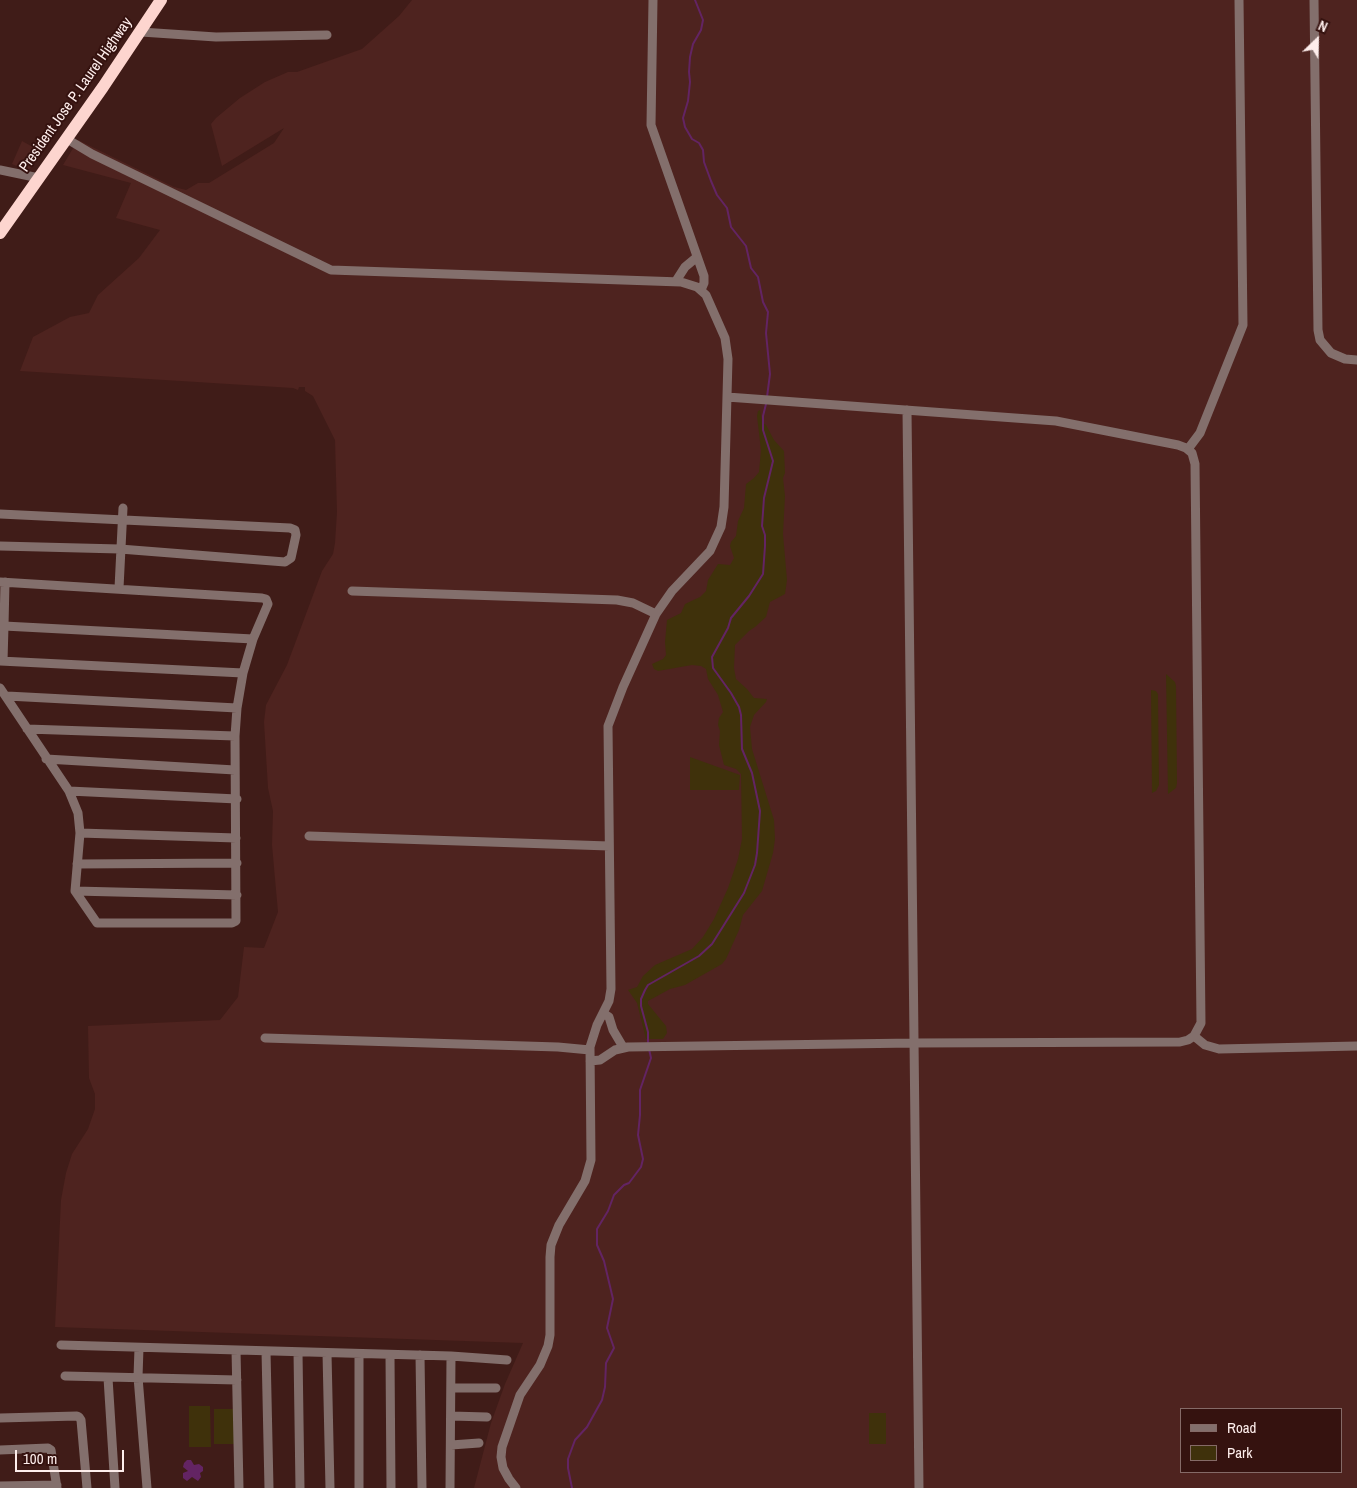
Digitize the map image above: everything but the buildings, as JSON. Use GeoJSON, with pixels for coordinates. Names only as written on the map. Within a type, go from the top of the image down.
{"type":"FeatureCollection","features":[{"type":"Feature","properties":{"kind":"highway","name":"President Jose P. Laurel Highway"},"geometry":{"type":"LineString","coordinates":[[0,233],[141,32],[161,0]]}},
{"type":"Feature","properties":{"kind":"street"},"geometry":{"type":"LineString","coordinates":[[653,0],[651,125],[704,280],[701,290]]}},
{"type":"Feature","properties":{"kind":"street"},"geometry":{"type":"LineString","coordinates":[[1188,449],[1200,433],[1239,340],[1243,325],[1239,0]]}},
{"type":"Feature","properties":{"kind":"street"},"geometry":{"type":"LineString","coordinates":[[1314,0],[1318,330],[1320,340],[1331,353],[1345,360],[1357,360]]}},
{"type":"Feature","properties":{"kind":"street"},"geometry":{"type":"LineString","coordinates":[[141,32],[216,37],[327,35]]}},
{"type":"Feature","properties":{"kind":"street"},"geometry":{"type":"LineString","coordinates":[[67,139],[92,154],[159,187],[333,270],[676,281],[690,284],[701,290],[711,304],[727,343],[724,507],[720,532],[706,555],[672,590],[656,614],[634,661],[608,726],[611,989],[610,998],[592,1038],[590,1050],[592,1156],[584,1184],[559,1225],[552,1245],[548,1346],[540,1365],[520,1395],[502,1447],[503,1468],[506,1476],[516,1488]]}},
{"type":"Feature","properties":{"kind":"street"},"geometry":{"type":"LineString","coordinates":[[0,170],[38,178]]}},
{"type":"Feature","properties":{"kind":"street"},"geometry":{"type":"LineString","coordinates":[[676,281],[683,269],[697,257]]}},
{"type":"Feature","properties":{"kind":"street"},"geometry":{"type":"LineString","coordinates":[[590,1061],[600,1060],[623,1047],[1180,1042],[1194,1036],[1201,1020],[1193,455],[1188,449],[1178,445],[1056,421],[727,397]]}},
{"type":"Feature","properties":{"kind":"street"},"geometry":{"type":"LineString","coordinates":[[906,410],[919,1488]]}},
{"type":"Feature","properties":{"kind":"street"},"geometry":{"type":"LineString","coordinates":[[119,588],[123,508]]}},
{"type":"Feature","properties":{"kind":"street"},"geometry":{"type":"LineString","coordinates":[[0,514],[290,528],[295,530],[296,536],[291,558],[285,562],[120,549],[0,546]]}},
{"type":"Feature","properties":{"kind":"street"},"geometry":{"type":"LineString","coordinates":[[0,688],[69,791],[78,813],[80,833],[75,891],[97,923],[232,923],[237,919],[235,736],[237,708],[253,639],[268,604],[266,599],[119,588],[2,582],[4,626],[2,661],[244,673]]}},
{"type":"Feature","properties":{"kind":"street"},"geometry":{"type":"LineString","coordinates":[[352,591],[617,600],[633,603],[656,614]]}},
{"type":"Feature","properties":{"kind":"street"},"geometry":{"type":"LineString","coordinates":[[4,626],[253,639]]}},
{"type":"Feature","properties":{"kind":"street"},"geometry":{"type":"LineString","coordinates":[[7,696],[237,708]]}},
{"type":"Feature","properties":{"kind":"street"},"geometry":{"type":"LineString","coordinates":[[27,729],[235,736]]}},
{"type":"Feature","properties":{"kind":"street"},"geometry":{"type":"LineString","coordinates":[[46,759],[236,770]]}},
{"type":"Feature","properties":{"kind":"street"},"geometry":{"type":"LineString","coordinates":[[69,791],[237,799]]}},
{"type":"Feature","properties":{"kind":"street"},"geometry":{"type":"LineString","coordinates":[[80,833],[236,838]]}},
{"type":"Feature","properties":{"kind":"street"},"geometry":{"type":"LineString","coordinates":[[309,836],[609,846]]}},
{"type":"Feature","properties":{"kind":"street"},"geometry":{"type":"LineString","coordinates":[[77,864],[237,863]]}},
{"type":"Feature","properties":{"kind":"street"},"geometry":{"type":"LineString","coordinates":[[75,891],[237,895]]}},
{"type":"Feature","properties":{"kind":"street"},"geometry":{"type":"LineString","coordinates":[[603,1013],[609,1017],[613,1030],[623,1047]]}},
{"type":"Feature","properties":{"kind":"street"},"geometry":{"type":"LineString","coordinates":[[1194,1036],[1205,1045],[1219,1049],[1357,1046]]}},
{"type":"Feature","properties":{"kind":"street"},"geometry":{"type":"LineString","coordinates":[[265,1038],[558,1047],[590,1050]]}},
{"type":"Feature","properties":{"kind":"street"},"geometry":{"type":"LineString","coordinates":[[61,1345],[451,1356],[507,1360]]}},
{"type":"Feature","properties":{"kind":"street"},"geometry":{"type":"LineString","coordinates":[[139,1348],[138,1377],[147,1488]]}},
{"type":"Feature","properties":{"kind":"street"},"geometry":{"type":"LineString","coordinates":[[236,1350],[238,1488]]}},
{"type":"Feature","properties":{"kind":"street"},"geometry":{"type":"LineString","coordinates":[[266,1350],[269,1488]]}},
{"type":"Feature","properties":{"kind":"street"},"geometry":{"type":"LineString","coordinates":[[298,1352],[300,1488]]}},
{"type":"Feature","properties":{"kind":"street"},"geometry":{"type":"LineString","coordinates":[[327,1353],[330,1488]]}},
{"type":"Feature","properties":{"kind":"street"},"geometry":{"type":"LineString","coordinates":[[359,1354],[359,1488]]}},
{"type":"Feature","properties":{"kind":"street"},"geometry":{"type":"LineString","coordinates":[[390,1355],[391,1488]]}},
{"type":"Feature","properties":{"kind":"street"},"geometry":{"type":"LineString","coordinates":[[420,1356],[422,1488]]}},
{"type":"Feature","properties":{"kind":"street"},"geometry":{"type":"LineString","coordinates":[[450,1488],[451,1356]]}},
{"type":"Feature","properties":{"kind":"street"},"geometry":{"type":"LineString","coordinates":[[65,1376],[237,1380]]}},
{"type":"Feature","properties":{"kind":"street"},"geometry":{"type":"LineString","coordinates":[[108,1378],[114,1488]]}},
{"type":"Feature","properties":{"kind":"street"},"geometry":{"type":"LineString","coordinates":[[451,1388],[496,1388]]}},
{"type":"Feature","properties":{"kind":"street"},"geometry":{"type":"LineString","coordinates":[[451,1416],[487,1417]]}},
{"type":"Feature","properties":{"kind":"street"},"geometry":{"type":"LineString","coordinates":[[0,1418],[79,1417],[81,1420],[87,1488]]}},
{"type":"Feature","properties":{"kind":"street"},"geometry":{"type":"LineString","coordinates":[[451,1445],[479,1444]]}},
{"type":"Feature","properties":{"kind":"street"},"geometry":{"type":"LineString","coordinates":[[0,1450],[48,1448],[52,1450],[57,1487],[0,1486]]}},
{"type":"Feature","properties":{"kind":"shaded area"},"geometry":{"type":"Polygon","coordinates":[[[412,0],[1357,0],[1357,1488],[474,1488],[491,1423],[523,1343],[55,1327],[61,1200],[72,1154],[88,1129],[95,1109],[95,1094],[89,1078],[88,1026],[220,1020],[238,997],[244,947],[264,948],[278,912],[272,845],[273,811],[268,788],[264,722],[266,705],[287,665],[322,571],[333,554],[337,512],[335,440],[313,396],[305,391],[305,387],[299,387],[298,390],[293,388],[20,371],[33,337],[70,317],[89,313],[98,295],[139,258],[160,230],[116,218],[131,183],[63,165],[78,140],[174,187],[186,190],[198,183],[209,183],[274,143],[284,128],[222,166],[211,124],[216,118],[240,98],[265,82],[288,72],[297,72],[362,49],[399,16],[412,0]]]}},
{"type":"Feature","properties":{"kind":"shaded area"},"geometry":{"type":"Polygon","coordinates":[[[22,141],[42,152],[28,171],[12,164],[22,141]]]}},
{"type":"Feature","properties":{"kind":"shaded area"},"geometry":{"type":"Polygon","coordinates":[[[187,1460],[191,1460],[194,1465],[199,1464],[203,1467],[198,1481],[192,1477],[187,1481],[183,1478],[183,1473],[188,1471],[183,1467],[187,1460]]]}},
{"type":"Feature","properties":{"kind":"green space"},"geometry":{"type":"Polygon","coordinates":[[[760,410],[762,422],[784,451],[785,473],[783,478],[785,496],[783,534],[787,580],[785,594],[770,602],[766,617],[735,645],[734,668],[736,679],[754,698],[767,699],[754,715],[750,727],[752,749],[774,820],[775,839],[773,853],[762,891],[743,915],[739,930],[726,959],[722,964],[685,985],[670,989],[648,1001],[648,1004],[666,1026],[667,1033],[663,1039],[646,1039],[637,1003],[628,990],[637,987],[643,976],[655,965],[692,949],[703,937],[714,919],[728,888],[738,859],[742,839],[741,774],[736,769],[724,765],[719,745],[720,731],[718,725],[719,718],[723,712],[718,695],[708,679],[706,669],[701,666],[692,665],[658,671],[654,669],[652,664],[663,659],[666,655],[667,620],[681,613],[685,604],[700,597],[706,591],[708,580],[718,564],[730,565],[734,558],[730,546],[736,536],[738,521],[744,508],[746,484],[759,472],[761,450],[757,416],[760,410]]]}},
{"type":"Feature","properties":{"kind":"green space"},"geometry":{"type":"Polygon","coordinates":[[[1166,674],[1175,682],[1176,686],[1177,783],[1176,788],[1168,794],[1166,674]]]}},
{"type":"Feature","properties":{"kind":"green space"},"geometry":{"type":"Polygon","coordinates":[[[1151,690],[1156,691],[1158,694],[1159,785],[1156,791],[1152,793],[1151,690]]]}},
{"type":"Feature","properties":{"kind":"green space"},"geometry":{"type":"Polygon","coordinates":[[[690,757],[740,775],[739,790],[690,790],[690,757]]]}},
{"type":"Feature","properties":{"kind":"green space"},"geometry":{"type":"Polygon","coordinates":[[[189,1406],[210,1406],[211,1447],[189,1447],[189,1406]]]}},
{"type":"Feature","properties":{"kind":"green space"},"geometry":{"type":"Polygon","coordinates":[[[214,1409],[235,1409],[236,1444],[214,1444],[214,1409]]]}},
{"type":"Feature","properties":{"kind":"green space"},"geometry":{"type":"Polygon","coordinates":[[[869,1413],[886,1413],[886,1444],[869,1444],[869,1413]]]}},
{"type":"Feature","properties":{"kind":"waterway"},"geometry":{"type":"LineString","coordinates":[[695,0],[703,20],[690,57],[688,101],[683,118],[685,127],[692,139],[699,143],[703,150],[704,162],[717,195],[727,208],[731,227],[746,246],[751,268],[758,277],[763,302],[768,312],[766,333],[770,374],[767,397]]}},
{"type":"Feature","properties":{"kind":"waterway"},"geometry":{"type":"LineString","coordinates":[[648,1045],[648,1032],[641,1006],[641,999],[645,990],[648,985],[699,956],[712,944],[744,893],[755,865],[760,811],[752,773],[742,749],[741,715],[731,693],[713,668],[712,657],[728,628],[731,618],[749,596],[763,574],[765,546],[765,535],[762,526],[764,498],[773,461],[763,430],[763,416],[766,404]]}},
{"type":"Feature","properties":{"kind":"waterway"},"geometry":{"type":"LineString","coordinates":[[572,1488],[568,1459],[575,1440],[587,1427],[602,1400],[605,1387],[606,1363],[614,1348],[607,1328],[613,1299],[604,1261],[597,1245],[597,1229],[608,1211],[614,1195],[624,1185],[629,1183],[641,1167],[643,1159],[638,1135],[640,1090],[651,1058],[649,1049]]}}]}
